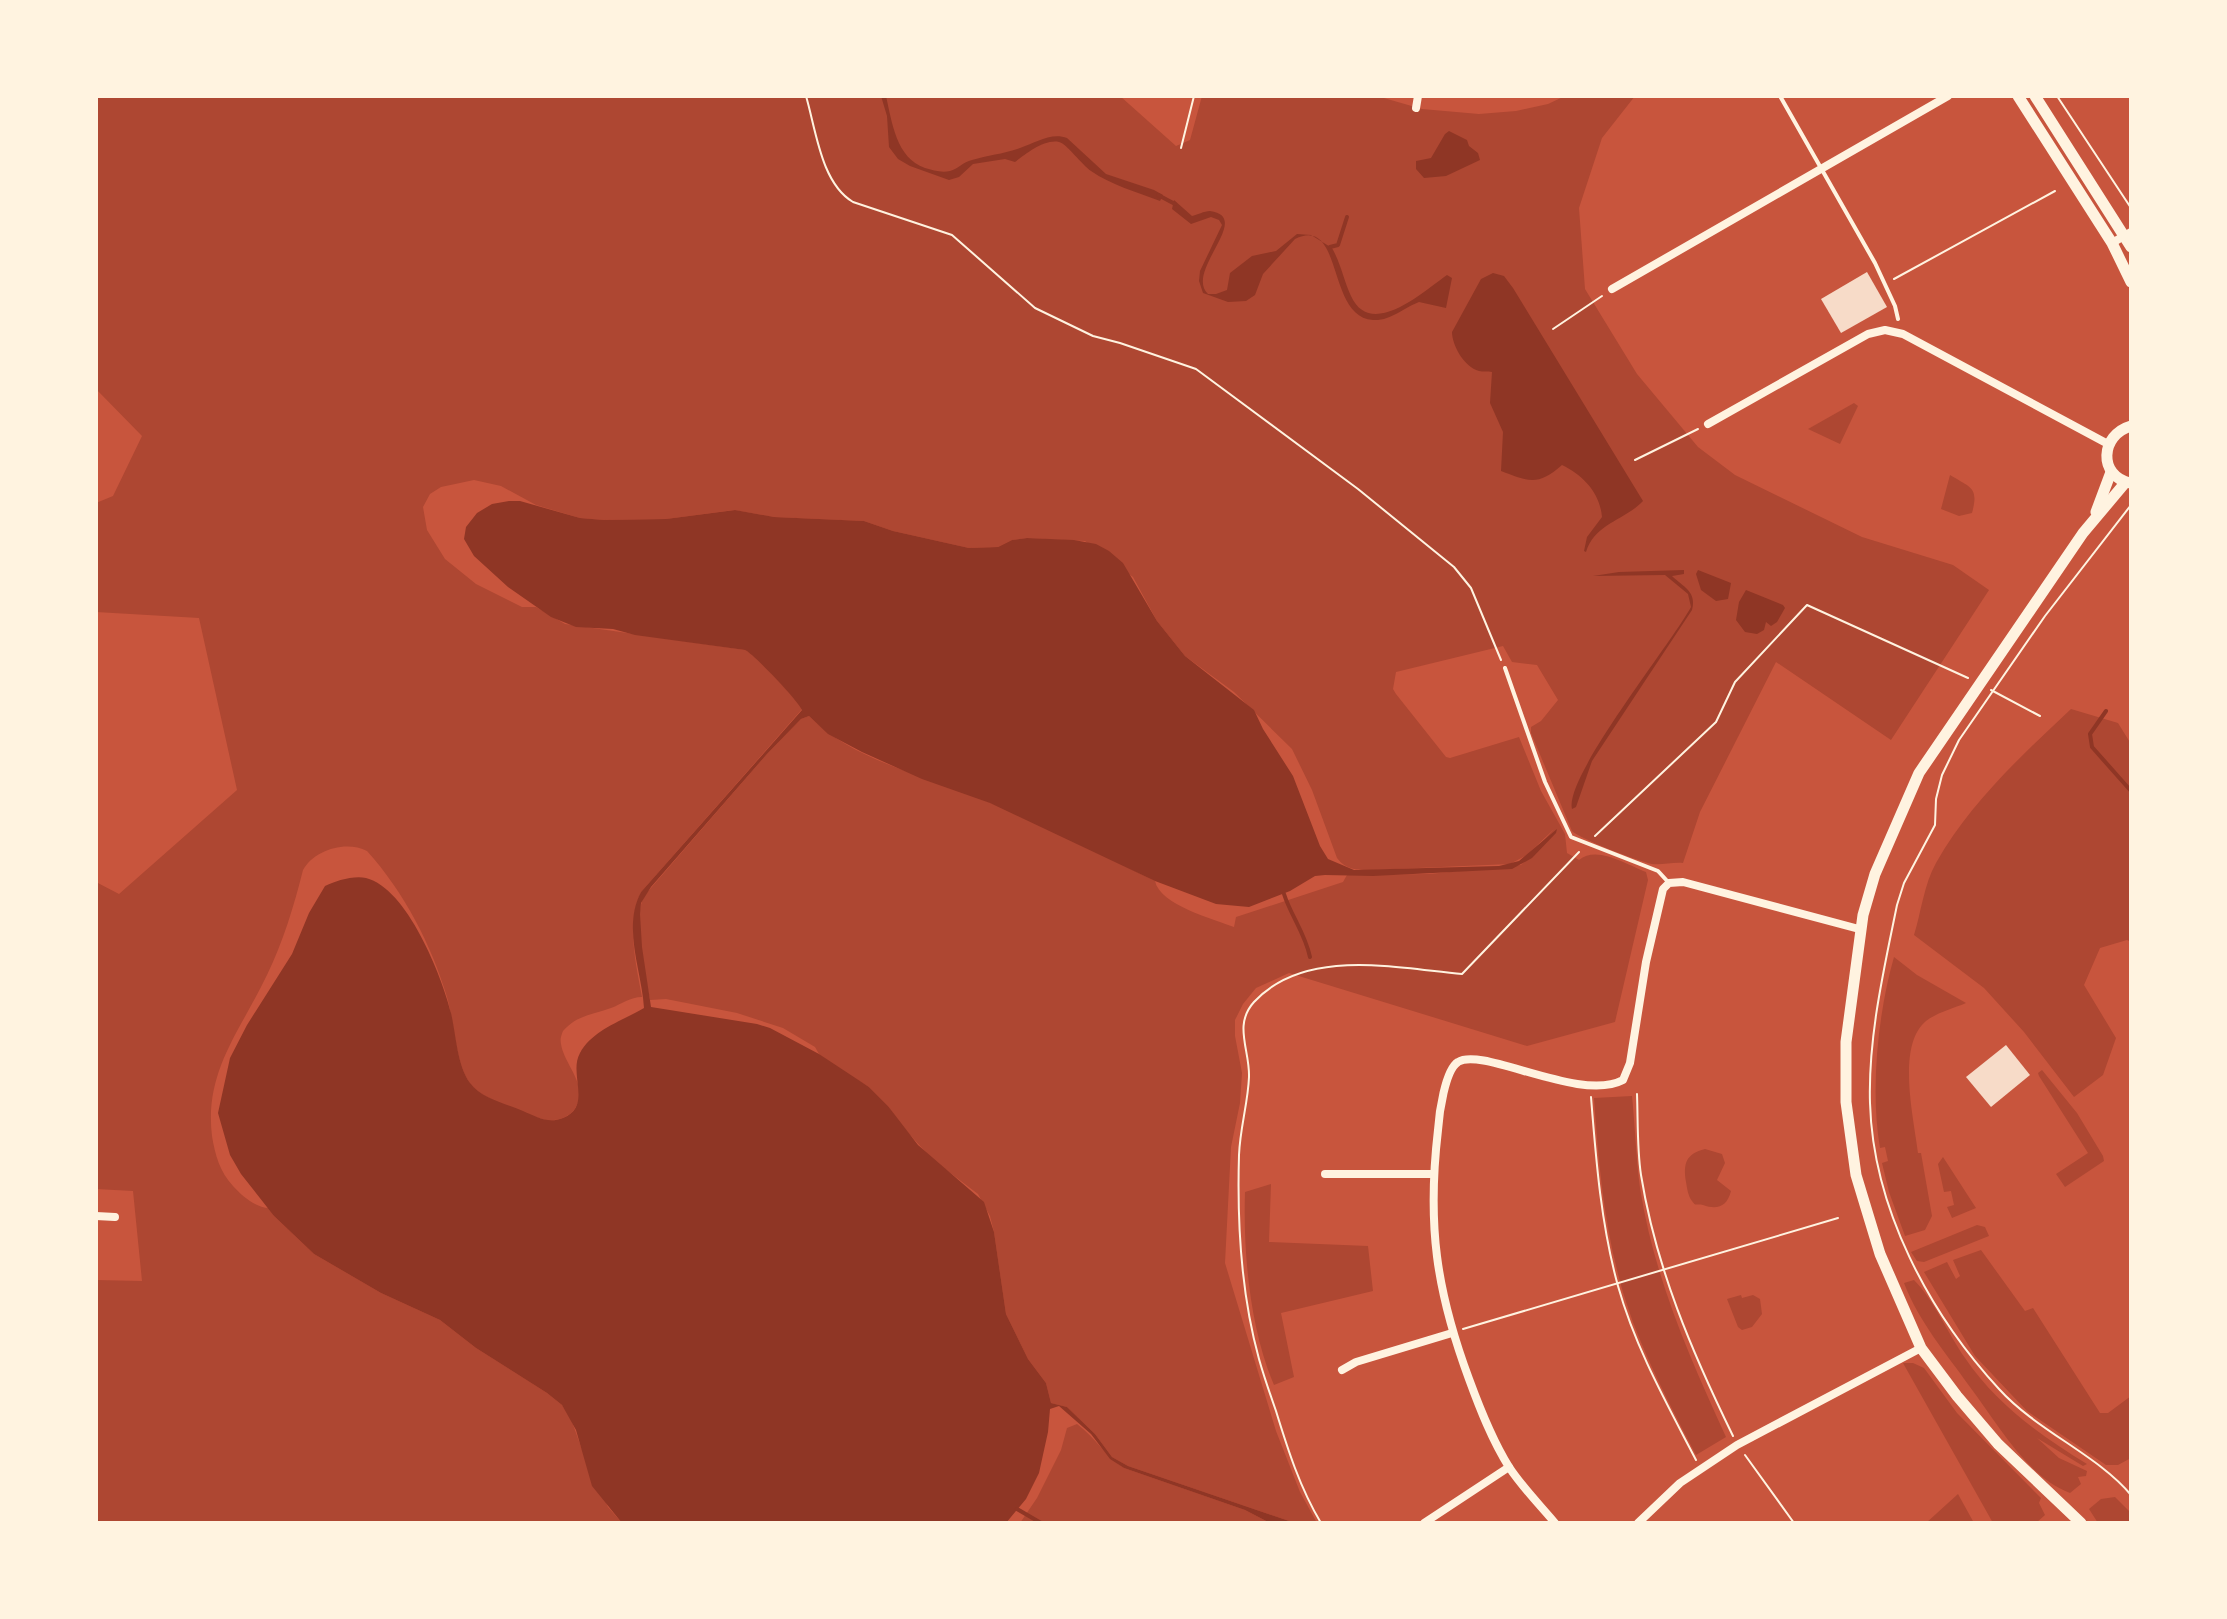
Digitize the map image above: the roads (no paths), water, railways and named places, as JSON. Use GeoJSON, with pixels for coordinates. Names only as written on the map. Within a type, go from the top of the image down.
{"type":"FeatureCollection","features":[{"type":"Feature","properties":{"kind":"main road"},"geometry":{"type":"LineString","coordinates":[[2018,96],[2112,243],[2131,282]]}},
{"type":"Feature","properties":{"kind":"main road"},"geometry":{"type":"LineString","coordinates":[[2035,96],[2129,238]]}},
{"type":"Feature","properties":{"kind":"main road"},"geometry":{"type":"LineString","coordinates":[[2093,519],[2111,472],[2106,454],[2108,444],[2117,432],[2131,426]]}},
{"type":"Feature","properties":{"kind":"main road"},"geometry":{"type":"LineString","coordinates":[[2081,1523],[1998,1444],[1921,1348],[1870,1227],[1852,1158],[1846,1102],[1846,1042],[1859,929],[1875,874],[1919,773],[2093,519],[2128,483],[2111,472]]}},
{"type":"Feature","properties":{"kind":"street"},"geometry":{"type":"LineString","coordinates":[[1416,108],[1418,96]]}},
{"type":"Feature","properties":{"kind":"street"},"geometry":{"type":"LineString","coordinates":[[1612,289],[1948,96]]}},
{"type":"Feature","properties":{"kind":"street"},"geometry":{"type":"LineString","coordinates":[[2112,243],[2129,238]]}},
{"type":"Feature","properties":{"kind":"street"},"geometry":{"type":"LineString","coordinates":[[1708,424],[1868,334],[1885,330],[1899,332],[2108,444]]}},
{"type":"Feature","properties":{"kind":"street"},"geometry":{"type":"LineString","coordinates":[[1555,1523],[1509,1467],[1481,1411],[1452,1333],[1435,1259],[1432,1174],[1439,1120],[1451,1068],[1463,1059],[1480,1059],[1562,1082],[1617,1084],[1626,1075],[1646,962],[1663,889],[1669,883],[1683,882],[1859,929]]}},
{"type":"Feature","properties":{"kind":"street"},"geometry":{"type":"LineString","coordinates":[[1325,1174],[1432,1174]]}},
{"type":"Feature","properties":{"kind":"street"},"geometry":{"type":"LineString","coordinates":[[96,1216],[115,1217]]}},
{"type":"Feature","properties":{"kind":"street"},"geometry":{"type":"LineString","coordinates":[[1342,1370],[1356,1362],[1452,1333]]}},
{"type":"Feature","properties":{"kind":"street"},"geometry":{"type":"LineString","coordinates":[[1638,1523],[1701,1468],[1737,1445],[1921,1348]]}},
{"type":"Feature","properties":{"kind":"street"},"geometry":{"type":"LineString","coordinates":[[1424,1523],[1509,1467]]}},
{"type":"Feature","properties":{"kind":"lane"},"geometry":{"type":"LineString","coordinates":[[1780,96],[1886,284],[1898,319]]}},
{"type":"Feature","properties":{"kind":"lane"},"geometry":{"type":"LineString","coordinates":[[1505,668],[1545,782],[1571,837],[1658,871],[1669,883]]}},
{"type":"Feature","properties":{"kind":"waterway"},"geometry":{"type":"LineString","coordinates":[[1158,195],[1175,204]]}},
{"type":"Feature","properties":{"kind":"waterway"},"geometry":{"type":"LineString","coordinates":[[1330,247],[1338,245],[1347,217]]}},
{"type":"Feature","properties":{"kind":"waterway"},"geometry":{"type":"LineString","coordinates":[[2106,711],[2090,734],[2092,747],[2131,791]]}},
{"type":"Feature","properties":{"kind":"waterway"},"geometry":{"type":"LineString","coordinates":[[1284,894],[1310,957]]}},
{"type":"Feature","properties":{"kind":"waterway"},"geometry":{"type":"LineString","coordinates":[[1017,1509],[1041,1523]]}}]}
